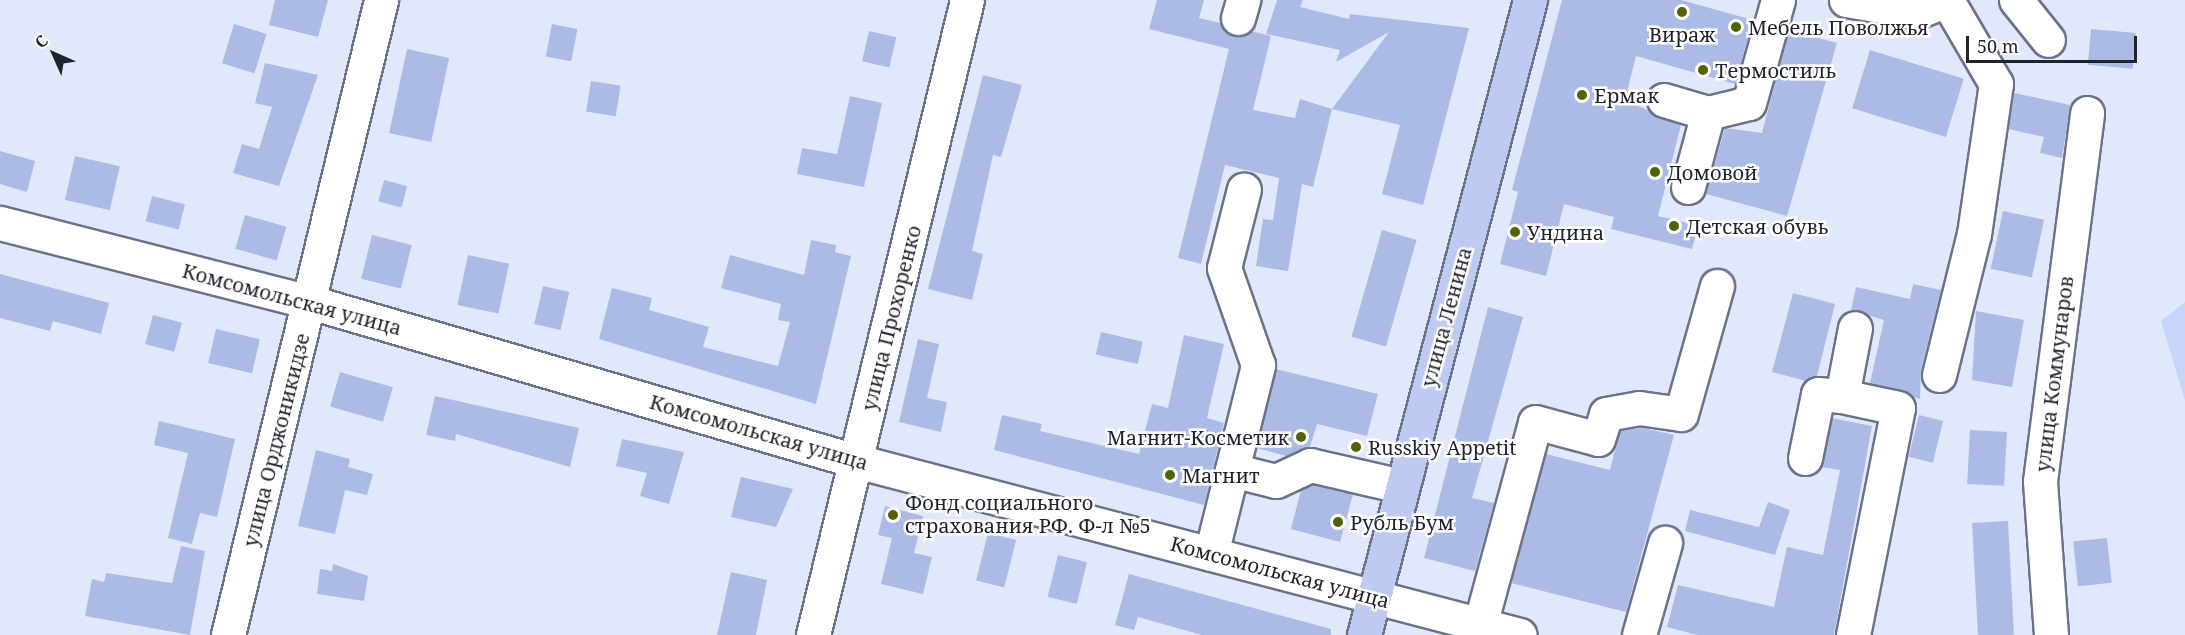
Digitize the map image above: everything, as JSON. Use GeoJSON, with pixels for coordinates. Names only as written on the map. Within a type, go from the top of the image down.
{"type":"FeatureCollection","features":[{"type":"Feature","properties":{"kind":"main road","name":"улица Ленина"},"geometry":{"type":"LineString","coordinates":[[1364,635],[1372,596],[1530,0]]}},
{"type":"Feature","properties":{"kind":"street","name":"улица Орджоникидзе"},"geometry":{"type":"LineString","coordinates":[[228,635],[381,0]]}},
{"type":"Feature","properties":{"kind":"street","name":"улица Прохоренко"},"geometry":{"type":"LineString","coordinates":[[813,635],[967,0]]}},
{"type":"Feature","properties":{"kind":"street"},"geometry":{"type":"LineString","coordinates":[[1664,100],[1708,113],[1749,103],[1778,0]]}},
{"type":"Feature","properties":{"kind":"street"},"geometry":{"type":"LineString","coordinates":[[1846,0],[1917,12],[1947,0],[1996,84],[1974,234],[1939,375]]}},
{"type":"Feature","properties":{"kind":"street"},"geometry":{"type":"LineString","coordinates":[[2016,0],[2048,40]]}},
{"type":"Feature","properties":{"kind":"street"},"geometry":{"type":"LineString","coordinates":[[1688,188],[1708,113]]}},
{"type":"Feature","properties":{"kind":"street","name":"улица Коммунаров"},"geometry":{"type":"LineString","coordinates":[[2051,635],[2040,481],[2087,113]]}},
{"type":"Feature","properties":{"kind":"street"},"geometry":{"type":"LineString","coordinates":[[1211,554],[1258,365],[1224,268],[1245,189]]}},
{"type":"Feature","properties":{"kind":"street","name":"Комсомольская улица"},"geometry":{"type":"LineString","coordinates":[[0,223],[310,302],[856,461],[1520,635]]}},
{"type":"Feature","properties":{"kind":"street"},"geometry":{"type":"LineString","coordinates":[[1480,625],[1535,422],[1598,439],[1606,414],[1639,408],[1681,414],[1717,286]]}},
{"type":"Feature","properties":{"kind":"street"},"geometry":{"type":"LineString","coordinates":[[1842,396],[1855,328]]}},
{"type":"Feature","properties":{"kind":"street"},"geometry":{"type":"LineString","coordinates":[[1805,458],[1818,394],[1842,396],[1898,408],[1853,635]]}},
{"type":"Feature","properties":{"kind":"street"},"geometry":{"type":"LineString","coordinates":[[1232,470],[1276,481],[1310,465],[1401,486]]}},
{"type":"Feature","properties":{"kind":"street"},"geometry":{"type":"LineString","coordinates":[[1639,635],[1665,543]]}},
{"type":"Feature","properties":{"kind":"shaded area"},"geometry":{"type":"Polygon","coordinates":[[[2185,302],[2185,401],[2161,321],[2185,302]]]}},
{"type":"Feature","properties":{"kind":"building"},"geometry":{"type":"Polygon","coordinates":[[[275,0],[328,0],[318,37],[269,25],[275,0]]]}},
{"type":"Feature","properties":{"kind":"building"},"geometry":{"type":"Polygon","coordinates":[[[1157,0],[1204,0],[1199,18],[1220,23],[1234,36],[1251,31],[1271,36],[1253,110],[1295,118],[1300,99],[1332,109],[1313,187],[1302,184],[1288,271],[1256,266],[1263,219],[1273,220],[1279,178],[1225,165],[1201,264],[1178,258],[1229,49],[1149,29],[1157,0]]]}},
{"type":"Feature","properties":{"kind":"building"},"geometry":{"type":"Polygon","coordinates":[[[1277,0],[1303,0],[1300,7],[1349,19],[1350,14],[1469,28],[1423,205],[1382,194],[1400,125],[1332,109],[1389,32],[1336,62],[1340,50],[1266,34],[1277,0]]]}},
{"type":"Feature","properties":{"kind":"building"},"geometry":{"type":"Polygon","coordinates":[[[1562,0],[1681,0],[1753,20],[1735,84],[1636,56],[1625,100],[1681,125],[1658,216],[1698,225],[1692,249],[1611,229],[1614,217],[1564,204],[1546,276],[1500,264],[1518,192],[1512,190],[1562,0]]]}},
{"type":"Feature","properties":{"kind":"building"},"geometry":{"type":"Polygon","coordinates":[[[234,24],[267,34],[255,73],[222,63],[234,24]]]}},
{"type":"Feature","properties":{"kind":"building"},"geometry":{"type":"Polygon","coordinates":[[[552,24],[578,29],[571,61],[546,56],[552,24]]]}},
{"type":"Feature","properties":{"kind":"building"},"geometry":{"type":"Polygon","coordinates":[[[2091,29],[2136,33],[2133,69],[2088,65],[2091,29]]]}},
{"type":"Feature","properties":{"kind":"building"},"geometry":{"type":"Polygon","coordinates":[[[1789,30],[1837,43],[1787,216],[1706,194],[1725,128],[1762,133],[1789,30]]]}},
{"type":"Feature","properties":{"kind":"building"},"geometry":{"type":"Polygon","coordinates":[[[869,31],[896,37],[889,68],[862,61],[869,31]]]}},
{"type":"Feature","properties":{"kind":"building"},"geometry":{"type":"Polygon","coordinates":[[[407,49],[449,58],[431,142],[389,133],[407,49]]]}},
{"type":"Feature","properties":{"kind":"building"},"geometry":{"type":"Polygon","coordinates":[[[1870,50],[1964,79],[1946,137],[1852,108],[1870,50]]]}},
{"type":"Feature","properties":{"kind":"building"},"geometry":{"type":"Polygon","coordinates":[[[265,63],[318,75],[279,186],[233,173],[242,144],[259,149],[272,107],[255,103],[265,63]]]}},
{"type":"Feature","properties":{"kind":"building"},"geometry":{"type":"Polygon","coordinates":[[[983,75],[1022,85],[1001,157],[993,155],[972,251],[983,254],[972,300],[928,289],[983,75]]]}},
{"type":"Feature","properties":{"kind":"building"},"geometry":{"type":"Polygon","coordinates":[[[591,81],[621,86],[616,116],[586,112],[591,81]]]}},
{"type":"Feature","properties":{"kind":"building"},"geometry":{"type":"Polygon","coordinates":[[[2014,93],[2070,105],[2062,158],[2040,153],[2044,137],[2008,129],[2014,93]]]}},
{"type":"Feature","properties":{"kind":"building"},"geometry":{"type":"Polygon","coordinates":[[[850,96],[882,103],[864,187],[797,174],[802,148],[837,154],[850,96]]]}},
{"type":"Feature","properties":{"kind":"building"},"geometry":{"type":"Polygon","coordinates":[[[0,151],[35,161],[27,192],[0,184],[0,151]]]}},
{"type":"Feature","properties":{"kind":"building"},"geometry":{"type":"Polygon","coordinates":[[[75,156],[120,166],[110,210],[65,200],[75,156]]]}},
{"type":"Feature","properties":{"kind":"building"},"geometry":{"type":"Polygon","coordinates":[[[384,180],[407,186],[401,207],[378,201],[384,180]]]}},
{"type":"Feature","properties":{"kind":"building"},"geometry":{"type":"Polygon","coordinates":[[[152,196],[185,204],[179,229],[146,221],[152,196]]]}},
{"type":"Feature","properties":{"kind":"building"},"geometry":{"type":"Polygon","coordinates":[[[2003,211],[2044,220],[2032,277],[1991,269],[2003,211]]]}},
{"type":"Feature","properties":{"kind":"building"},"geometry":{"type":"Polygon","coordinates":[[[245,215],[286,227],[277,260],[235,249],[245,215]]]}},
{"type":"Feature","properties":{"kind":"building"},"geometry":{"type":"Polygon","coordinates":[[[1382,230],[1417,240],[1386,347],[1351,337],[1382,230]]]}},
{"type":"Feature","properties":{"kind":"building"},"geometry":{"type":"Polygon","coordinates":[[[372,235],[412,245],[401,289],[361,279],[372,235]]]}},
{"type":"Feature","properties":{"kind":"building"},"geometry":{"type":"Polygon","coordinates":[[[811,240],[836,245],[835,252],[851,256],[816,404],[599,339],[612,288],[652,298],[649,310],[709,327],[703,347],[778,366],[790,322],[778,320],[781,304],[721,288],[730,255],[804,275],[811,240]]]}},
{"type":"Feature","properties":{"kind":"building"},"geometry":{"type":"Polygon","coordinates":[[[468,255],[509,264],[498,314],[457,305],[468,255]]]}},
{"type":"Feature","properties":{"kind":"building"},"geometry":{"type":"Polygon","coordinates":[[[0,274],[109,303],[101,334],[53,321],[50,331],[0,318],[0,274]]]}},
{"type":"Feature","properties":{"kind":"building"},"geometry":{"type":"Polygon","coordinates":[[[1913,284],[1941,290],[1921,370],[1920,399],[1870,383],[1884,320],[1851,310],[1856,287],[1910,299],[1913,284]]]}},
{"type":"Feature","properties":{"kind":"building"},"geometry":{"type":"Polygon","coordinates":[[[543,286],[569,292],[561,330],[534,324],[543,286]]]}},
{"type":"Feature","properties":{"kind":"building"},"geometry":{"type":"Polygon","coordinates":[[[1793,293],[1835,304],[1817,376],[1806,381],[1772,372],[1793,293]]]}},
{"type":"Feature","properties":{"kind":"building"},"geometry":{"type":"Polygon","coordinates":[[[1488,307],[1523,317],[1472,498],[1494,503],[1475,571],[1424,558],[1488,307]]]}},
{"type":"Feature","properties":{"kind":"building"},"geometry":{"type":"Polygon","coordinates":[[[1976,311],[2024,320],[2012,387],[1972,380],[1976,311]]]}},
{"type":"Feature","properties":{"kind":"building"},"geometry":{"type":"Polygon","coordinates":[[[153,315],[182,323],[174,352],[145,344],[153,315]]]}},
{"type":"Feature","properties":{"kind":"building"},"geometry":{"type":"Polygon","coordinates":[[[216,329],[260,339],[252,373],[208,363],[216,329]]]}},
{"type":"Feature","properties":{"kind":"building"},"geometry":{"type":"Polygon","coordinates":[[[1101,332],[1143,342],[1138,364],[1096,354],[1101,332]]]}},
{"type":"Feature","properties":{"kind":"building"},"geometry":{"type":"Polygon","coordinates":[[[1184,335],[1224,344],[1207,418],[1224,423],[1204,505],[994,450],[1002,415],[1042,424],[1040,431],[1139,454],[1152,404],[1168,408],[1184,335]]]}},
{"type":"Feature","properties":{"kind":"building"},"geometry":{"type":"Polygon","coordinates":[[[918,339],[939,344],[927,398],[947,402],[941,432],[899,422],[918,339]]]}},
{"type":"Feature","properties":{"kind":"building"},"geometry":{"type":"Polygon","coordinates":[[[1276,369],[1378,394],[1367,436],[1317,424],[1310,447],[1286,456],[1257,448],[1276,369]]]}},
{"type":"Feature","properties":{"kind":"building"},"geometry":{"type":"Polygon","coordinates":[[[340,372],[393,387],[383,422],[330,407],[340,372]]]}},
{"type":"Feature","properties":{"kind":"building"},"geometry":{"type":"Polygon","coordinates":[[[435,396],[579,428],[570,467],[456,434],[455,441],[426,435],[435,396]]]}},
{"type":"Feature","properties":{"kind":"building"},"geometry":{"type":"Polygon","coordinates":[[[1919,415],[1943,421],[1933,463],[1909,457],[1919,415]]]}},
{"type":"Feature","properties":{"kind":"building"},"geometry":{"type":"Polygon","coordinates":[[[1832,418],[1872,426],[1834,635],[1697,635],[1667,627],[1678,585],[1774,607],[1787,547],[1823,555],[1840,470],[1821,467],[1832,418]]]}},
{"type":"Feature","properties":{"kind":"building"},"geometry":{"type":"Polygon","coordinates":[[[159,421],[235,439],[217,517],[200,513],[192,544],[168,538],[188,453],[154,445],[159,421]]]}},
{"type":"Feature","properties":{"kind":"building"},"geometry":{"type":"Polygon","coordinates":[[[1643,428],[1674,435],[1626,612],[1511,583],[1546,454],[1610,470],[1620,430],[1643,428]]]}},
{"type":"Feature","properties":{"kind":"building"},"geometry":{"type":"Polygon","coordinates":[[[1970,430],[2007,432],[2004,486],[1967,484],[1970,430]]]}},
{"type":"Feature","properties":{"kind":"building"},"geometry":{"type":"Polygon","coordinates":[[[622,439],[684,452],[669,504],[640,496],[647,473],[616,466],[622,439]]]}},
{"type":"Feature","properties":{"kind":"building"},"geometry":{"type":"Polygon","coordinates":[[[316,450],[350,459],[348,467],[373,474],[367,495],[345,490],[335,534],[298,526],[316,450]]]}},
{"type":"Feature","properties":{"kind":"building"},"geometry":{"type":"Polygon","coordinates":[[[741,477],[793,489],[776,527],[731,517],[741,477]]]}},
{"type":"Feature","properties":{"kind":"building"},"geometry":{"type":"Polygon","coordinates":[[[1312,485],[1353,494],[1340,542],[1291,529],[1301,490],[1312,485]]]}},
{"type":"Feature","properties":{"kind":"building"},"geometry":{"type":"Polygon","coordinates":[[[1768,502],[1790,510],[1775,555],[1685,531],[1690,510],[1759,527],[1768,502]]]}},
{"type":"Feature","properties":{"kind":"building"},"geometry":{"type":"Polygon","coordinates":[[[885,506],[923,516],[914,553],[932,557],[923,594],[881,584],[892,538],[878,535],[885,506]]]}},
{"type":"Feature","properties":{"kind":"building"},"geometry":{"type":"Polygon","coordinates":[[[2008,521],[2014,635],[1978,635],[1972,523],[2008,521]]]}},
{"type":"Feature","properties":{"kind":"building"},"geometry":{"type":"Polygon","coordinates":[[[988,533],[1016,540],[1004,588],[976,581],[988,533]]]}},
{"type":"Feature","properties":{"kind":"building"},"geometry":{"type":"Polygon","coordinates":[[[2107,538],[2112,583],[2078,586],[2073,542],[2107,538]]]}},
{"type":"Feature","properties":{"kind":"building"},"geometry":{"type":"Polygon","coordinates":[[[181,546],[205,551],[190,635],[85,616],[92,579],[104,582],[106,573],[172,583],[181,546]]]}},
{"type":"Feature","properties":{"kind":"building"},"geometry":{"type":"Polygon","coordinates":[[[1058,555],[1087,562],[1077,604],[1048,597],[1058,555]]]}},
{"type":"Feature","properties":{"kind":"building"},"geometry":{"type":"Polygon","coordinates":[[[333,564],[368,576],[364,601],[317,594],[320,569],[332,571],[333,564]]]}},
{"type":"Feature","properties":{"kind":"building"},"geometry":{"type":"Polygon","coordinates":[[[731,572],[767,580],[756,635],[717,635],[731,572]]]}},
{"type":"Feature","properties":{"kind":"building"},"geometry":{"type":"Polygon","coordinates":[[[1129,574],[1331,629],[1331,635],[1202,635],[1138,617],[1134,630],[1115,625],[1129,574]]]}},
{"type":"Feature","properties":{"kind":"place","name":"Вираж"},"geometry":{"type":"Point","coordinates":[1682,12]}},
{"type":"Feature","properties":{"kind":"place","name":"Мебель Поволжья"},"geometry":{"type":"Point","coordinates":[1736,27]}},
{"type":"Feature","properties":{"kind":"place","name":"Термостиль"},"geometry":{"type":"Point","coordinates":[1703,70]}},
{"type":"Feature","properties":{"kind":"place","name":"Ермак"},"geometry":{"type":"Point","coordinates":[1582,95]}},
{"type":"Feature","properties":{"kind":"place","name":"Домовой"},"geometry":{"type":"Point","coordinates":[1655,172]}},
{"type":"Feature","properties":{"kind":"place","name":"Детская обувь"},"geometry":{"type":"Point","coordinates":[1674,226]}},
{"type":"Feature","properties":{"kind":"place","name":"Ундина"},"geometry":{"type":"Point","coordinates":[1515,232]}},
{"type":"Feature","properties":{"kind":"place","name":"Магнит-Косметик"},"geometry":{"type":"Point","coordinates":[1301,437]}},
{"type":"Feature","properties":{"kind":"place","name":"Russkiy Appetit"},"geometry":{"type":"Point","coordinates":[1356,447]}},
{"type":"Feature","properties":{"kind":"place","name":"Магнит"},"geometry":{"type":"Point","coordinates":[1170,475]}},
{"type":"Feature","properties":{"kind":"place","name":"Фонд социального страхования РФ. Ф-л №5"},"geometry":{"type":"Point","coordinates":[893,515]}},
{"type":"Feature","properties":{"kind":"place","name":"Рубль Бум"},"geometry":{"type":"Point","coordinates":[1338,522]}}]}
